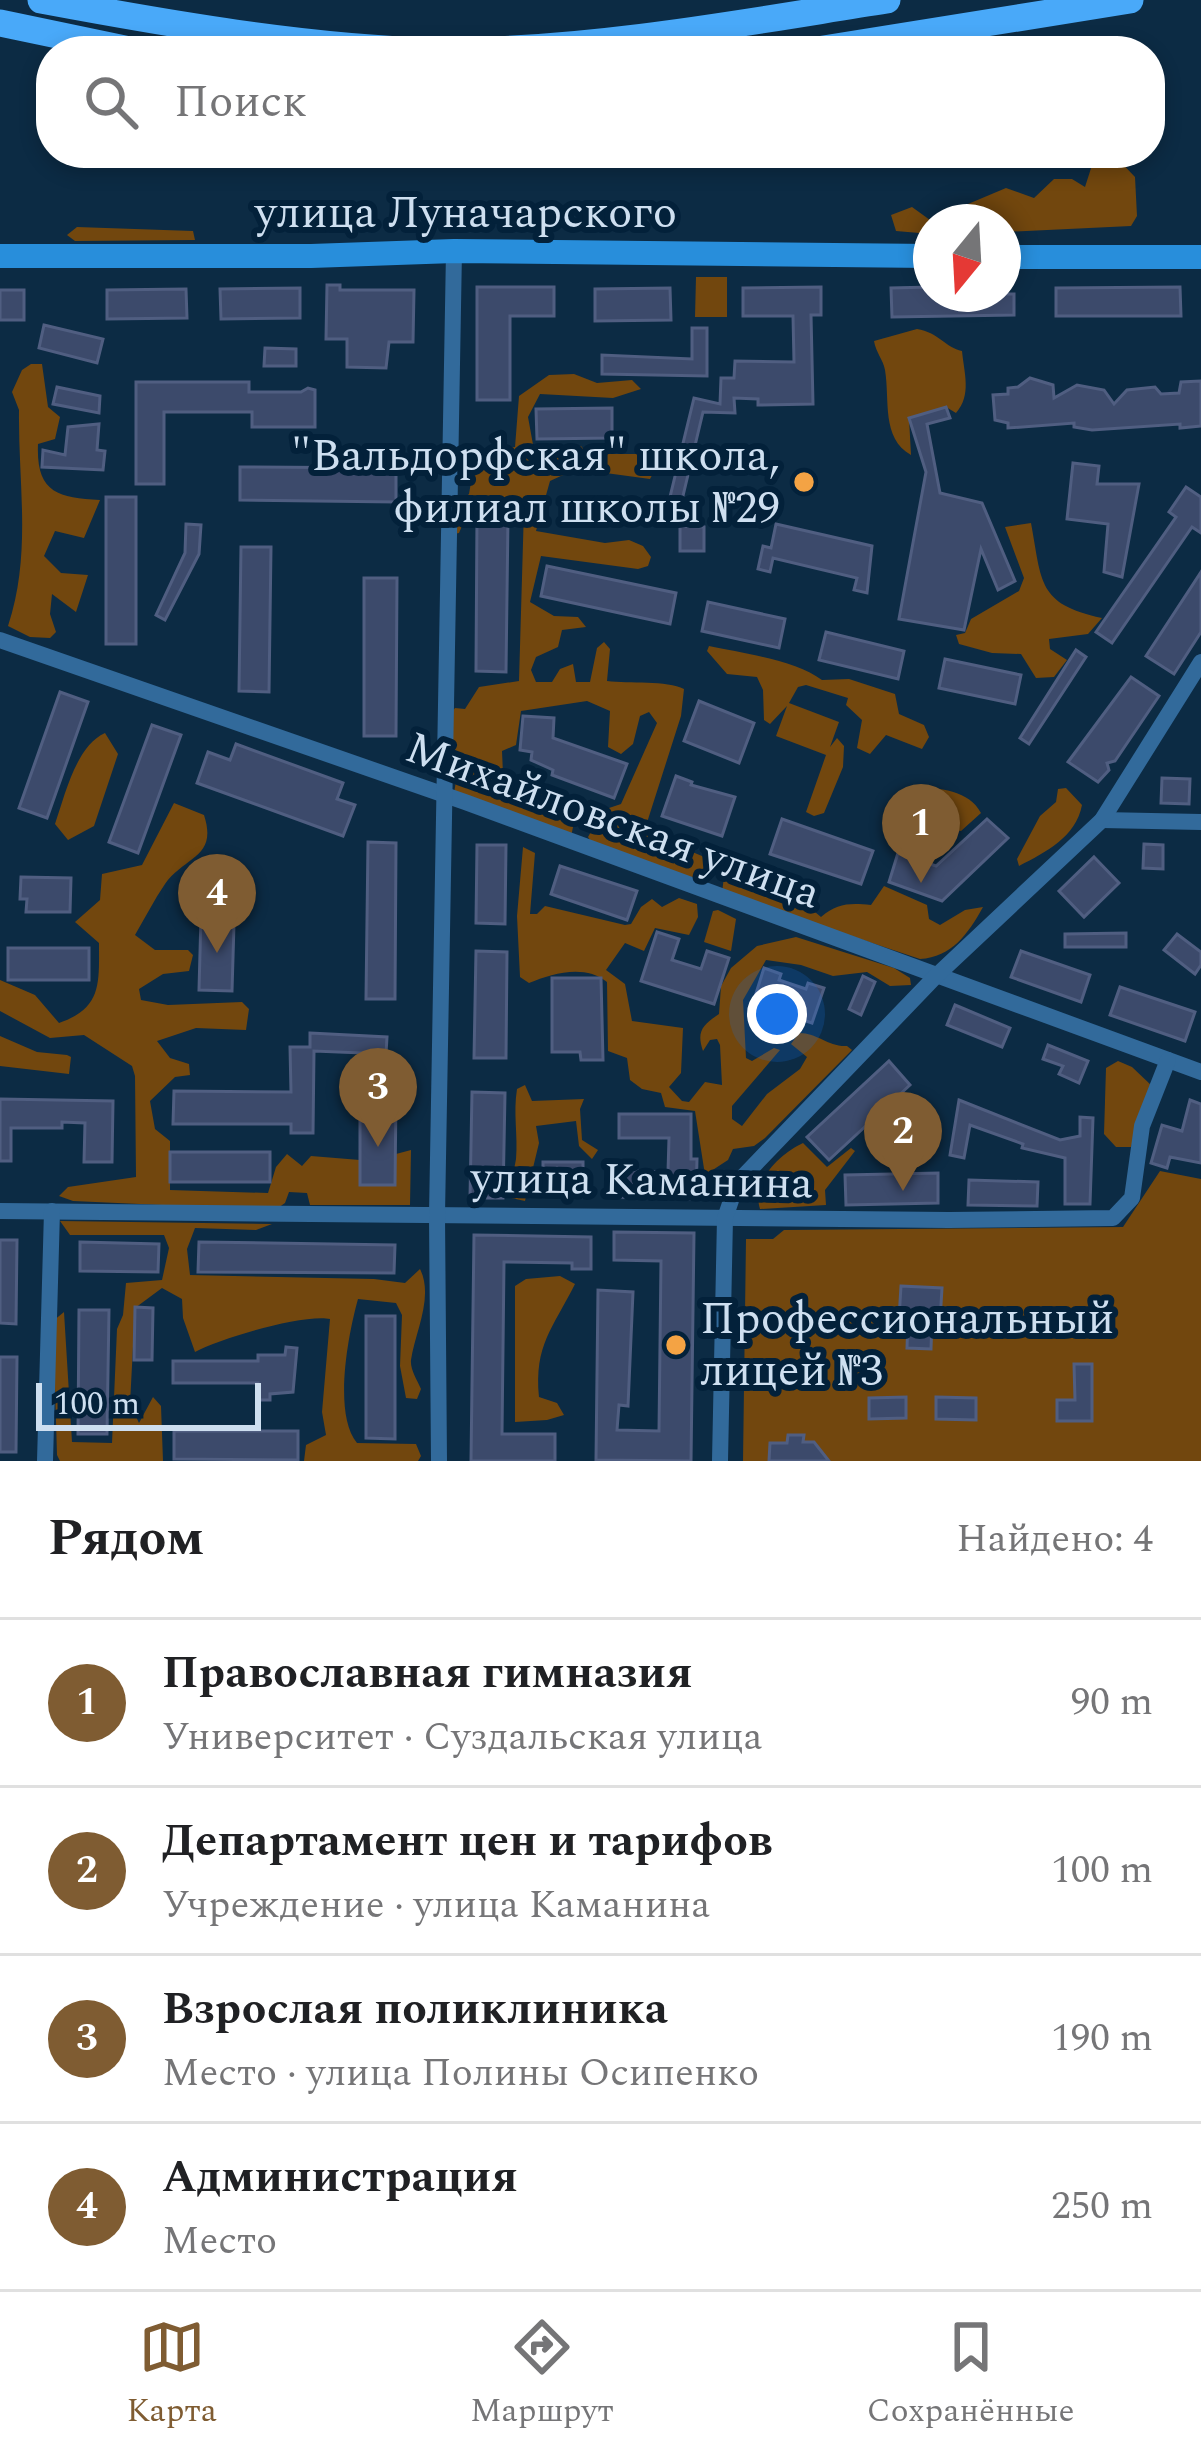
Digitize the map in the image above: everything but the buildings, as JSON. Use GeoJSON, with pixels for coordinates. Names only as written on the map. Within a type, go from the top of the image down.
{"type":"FeatureCollection","features":[{"type":"Feature","properties":{"kind":"main road"},"geometry":{"type":"LineString","coordinates":[[41,0],[270,36]]}},
{"type":"Feature","properties":{"kind":"main road"},"geometry":{"type":"LineString","coordinates":[[653,36],[887,0]]}},
{"type":"Feature","properties":{"kind":"main road"},"geometry":{"type":"LineString","coordinates":[[905,36],[1130,0]]}},
{"type":"Feature","properties":{"kind":"main road"},"geometry":{"type":"LineString","coordinates":[[0,23],[62,36]]}},
{"type":"Feature","properties":{"kind":"main road","name":"улица Луначарского"},"geometry":{"type":"LineString","coordinates":[[0,256],[454,251],[913,256]]}},
{"type":"Feature","properties":{"kind":"main road"},"geometry":{"type":"LineString","coordinates":[[1021,256],[1201,257]]}},
{"type":"Feature","properties":{"kind":"street"},"geometry":{"type":"LineString","coordinates":[[439,1461],[437,1215],[454,251]]}},
{"type":"Feature","properties":{"kind":"street","name":"Михайловская улица"},"geometry":{"type":"LineString","coordinates":[[0,640],[1201,1072]]}},
{"type":"Feature","properties":{"kind":"street"},"geometry":{"type":"LineString","coordinates":[[720,1461],[724,1218],[737,1183],[935,977],[1102,820],[1201,662]]}},
{"type":"Feature","properties":{"kind":"street"},"geometry":{"type":"LineString","coordinates":[[1102,820],[1201,822]]}},
{"type":"Feature","properties":{"kind":"street","name":"улица Каманина"},"geometry":{"type":"LineString","coordinates":[[0,1210],[1113,1218],[1132,1198],[1142,1126],[1168,1060]]}},
{"type":"Feature","properties":{"kind":"street"},"geometry":{"type":"LineString","coordinates":[[45,1461],[52,1211]]}},
{"type":"Feature","properties":{"kind":"shaded area"},"geometry":{"type":"Polygon","coordinates":[[[1091,168],[1126,168],[1135,177],[1137,216],[1131,226],[1021,231],[1021,204],[968,204],[1006,188],[1034,198],[1054,179],[1072,179],[1085,187],[1091,168]]]}},
{"type":"Feature","properties":{"kind":"shaded area"},"geometry":{"type":"Polygon","coordinates":[[[912,207],[913,232],[896,231],[891,215],[912,207]]]}},
{"type":"Feature","properties":{"kind":"shaded area"},"geometry":{"type":"Polygon","coordinates":[[[77,227],[193,231],[195,240],[75,241],[67,235],[77,227]]]}},
{"type":"Feature","properties":{"kind":"shaded area"},"geometry":{"type":"Polygon","coordinates":[[[696,277],[727,277],[727,317],[695,317],[696,277]]]}},
{"type":"Feature","properties":{"kind":"shaded area"},"geometry":{"type":"Polygon","coordinates":[[[917,329],[962,351],[965,391],[956,413],[946,407],[909,418],[911,455],[901,448],[891,429],[885,370],[874,341],[917,329]]]}},
{"type":"Feature","properties":{"kind":"shaded area"},"geometry":{"type":"Polygon","coordinates":[[[42,364],[48,407],[60,417],[55,439],[38,444],[45,482],[61,494],[100,500],[84,538],[55,531],[44,556],[61,573],[88,575],[76,612],[52,594],[50,614],[56,632],[50,638],[30,637],[8,626],[22,545],[19,410],[12,392],[22,370],[42,364]]]}},
{"type":"Feature","properties":{"kind":"shaded area"},"geometry":{"type":"Polygon","coordinates":[[[574,374],[597,383],[632,380],[641,389],[613,398],[540,394],[528,417],[534,450],[542,455],[555,448],[581,446],[587,454],[637,454],[658,464],[650,479],[576,469],[550,481],[536,531],[605,543],[629,540],[643,546],[651,557],[648,566],[638,569],[541,556],[530,602],[554,616],[578,617],[586,627],[562,630],[558,647],[536,657],[531,670],[536,682],[552,682],[560,669],[573,664],[576,682],[590,682],[597,648],[604,642],[610,649],[607,681],[684,689],[681,716],[644,832],[702,856],[714,867],[701,885],[593,845],[588,837],[603,810],[621,804],[657,723],[649,712],[640,716],[633,744],[621,754],[608,747],[610,711],[587,701],[521,711],[516,745],[502,751],[503,774],[508,783],[579,797],[571,837],[454,793],[456,781],[471,781],[469,760],[449,763],[448,717],[455,708],[465,709],[479,687],[519,681],[524,508],[505,500],[471,505],[459,533],[454,534],[455,507],[469,494],[476,453],[515,447],[519,396],[549,375],[574,374]]]}},
{"type":"Feature","properties":{"kind":"shaded area"},"geometry":{"type":"Polygon","coordinates":[[[1031,523],[1046,587],[1065,606],[1102,618],[1088,634],[1049,639],[1050,649],[1067,660],[1054,677],[1036,678],[1021,654],[992,653],[959,644],[956,635],[965,633],[971,619],[1019,591],[1024,578],[1005,527],[1031,523]]]}},
{"type":"Feature","properties":{"kind":"shaded area"},"geometry":{"type":"Polygon","coordinates":[[[709,646],[784,662],[822,680],[849,679],[895,694],[899,714],[924,725],[929,737],[922,749],[886,735],[870,754],[857,748],[862,720],[846,705],[848,698],[806,685],[798,687],[789,703],[839,722],[830,747],[837,738],[844,746],[843,767],[824,813],[814,816],[806,812],[826,755],[776,736],[787,706],[770,724],[764,720],[763,690],[757,677],[727,674],[707,651],[709,646]]]}},
{"type":"Feature","properties":{"kind":"shaded area"},"geometry":{"type":"Polygon","coordinates":[[[105,733],[118,754],[94,826],[68,840],[55,824],[68,786],[86,749],[105,733]]]}},
{"type":"Feature","properties":{"kind":"shaded area"},"geometry":{"type":"Polygon","coordinates":[[[916,786],[962,795],[981,813],[961,831],[899,821],[905,794],[916,786]]]}},
{"type":"Feature","properties":{"kind":"shaded area"},"geometry":{"type":"Polygon","coordinates":[[[1066,788],[1082,805],[1073,826],[1049,849],[1019,866],[1017,859],[1040,816],[1056,802],[1058,789],[1066,788]]]}},
{"type":"Feature","properties":{"kind":"shaded area"},"geometry":{"type":"Polygon","coordinates":[[[174,803],[204,815],[207,840],[165,884],[135,935],[155,950],[188,950],[193,955],[189,971],[163,974],[139,989],[141,1000],[168,1005],[242,1002],[249,1009],[246,1030],[196,1028],[157,1041],[170,1058],[189,1064],[190,1075],[175,1077],[150,1101],[155,1129],[170,1141],[170,1190],[268,1193],[276,1167],[287,1154],[302,1166],[311,1156],[360,1160],[360,1185],[395,1185],[396,1154],[411,1150],[410,1205],[310,1205],[307,1193],[289,1192],[275,1210],[73,1201],[59,1196],[68,1187],[136,1177],[135,1076],[132,1066],[84,1035],[50,1038],[0,1011],[0,980],[35,995],[59,1023],[91,1002],[98,982],[99,943],[75,922],[100,900],[102,874],[142,865],[174,803]]]}},
{"type":"Feature","properties":{"kind":"shaded area"},"geometry":{"type":"Polygon","coordinates":[[[523,847],[535,853],[530,914],[545,906],[625,925],[652,899],[662,907],[679,898],[697,904],[698,917],[689,935],[655,928],[644,951],[625,943],[606,970],[625,984],[632,1021],[683,1028],[681,1073],[669,1087],[682,1101],[689,1102],[705,1082],[722,1085],[720,1045],[717,1039],[710,1040],[703,1051],[701,1033],[719,1014],[721,986],[731,968],[757,946],[796,937],[894,968],[910,978],[911,985],[890,986],[867,972],[833,976],[766,960],[743,1000],[746,1058],[752,1061],[774,1048],[780,1050],[732,1106],[732,1119],[742,1126],[767,1094],[800,1069],[807,1057],[791,1044],[799,1033],[852,1050],[765,1138],[754,1146],[733,1149],[728,1160],[705,1175],[695,1111],[665,1107],[661,1093],[642,1089],[630,1080],[627,1058],[608,1051],[607,982],[579,972],[529,983],[520,977],[517,916],[523,847]]]}},
{"type":"Feature","properties":{"kind":"shaded area"},"geometry":{"type":"Polygon","coordinates":[[[738,855],[748,864],[762,866],[762,891],[784,894],[794,884],[800,891],[813,893],[815,912],[821,917],[844,905],[871,905],[884,886],[927,905],[929,919],[940,925],[965,910],[983,907],[958,942],[941,954],[920,959],[722,893],[725,868],[738,855]]]}},
{"type":"Feature","properties":{"kind":"shaded area"},"geometry":{"type":"Polygon","coordinates":[[[713,911],[736,919],[731,951],[704,942],[713,911]]]}},
{"type":"Feature","properties":{"kind":"shaded area"},"geometry":{"type":"Polygon","coordinates":[[[0,1036],[37,1052],[71,1057],[69,1074],[0,1066],[0,1036]]]}},
{"type":"Feature","properties":{"kind":"shaded area"},"geometry":{"type":"Polygon","coordinates":[[[1118,1061],[1152,1086],[1131,1147],[1116,1147],[1104,1134],[1106,1068],[1118,1061]]]}},
{"type":"Feature","properties":{"kind":"shaded area"},"geometry":{"type":"Polygon","coordinates":[[[525,1085],[532,1101],[584,1099],[582,1140],[598,1150],[592,1159],[579,1146],[576,1121],[536,1126],[539,1143],[525,1201],[511,1198],[510,1188],[516,1159],[517,1089],[525,1085]]]}},
{"type":"Feature","properties":{"kind":"shaded area"},"geometry":{"type":"Polygon","coordinates":[[[920,1117],[936,1127],[926,1153],[888,1150],[887,1145],[907,1122],[920,1117]]]}},
{"type":"Feature","properties":{"kind":"shaded area"},"geometry":{"type":"Polygon","coordinates":[[[803,1143],[827,1167],[851,1148],[855,1151],[825,1190],[826,1205],[760,1209],[764,1179],[785,1154],[803,1143]]]}},
{"type":"Feature","properties":{"kind":"shaded area"},"geometry":{"type":"Polygon","coordinates":[[[1160,1171],[1201,1179],[1201,1461],[743,1461],[746,1239],[773,1239],[784,1230],[1123,1227],[1160,1171]]]}},
{"type":"Feature","properties":{"kind":"shaded area"},"geometry":{"type":"Polygon","coordinates":[[[60,1221],[272,1224],[256,1230],[195,1228],[187,1249],[190,1275],[405,1283],[420,1269],[424,1303],[411,1360],[421,1389],[417,1399],[406,1398],[400,1366],[402,1315],[396,1303],[358,1299],[344,1394],[357,1443],[416,1444],[418,1461],[304,1461],[306,1445],[326,1435],[322,1412],[330,1319],[262,1328],[195,1352],[182,1299],[162,1288],[135,1308],[130,1404],[139,1423],[153,1397],[161,1406],[163,1461],[60,1461],[53,1321],[64,1312],[72,1442],[112,1443],[117,1329],[126,1283],[162,1280],[169,1248],[164,1235],[70,1235],[60,1221]]]}},
{"type":"Feature","properties":{"kind":"shaded area"},"geometry":{"type":"Polygon","coordinates":[[[560,1276],[575,1284],[547,1338],[538,1379],[539,1397],[557,1403],[564,1415],[515,1422],[515,1286],[526,1279],[560,1276]]]}},
{"type":"Feature","properties":{"kind":"place","name":"\"Вальдорфская\" школа, филиал школы №29"},"geometry":{"type":"Point","coordinates":[804,482]}},
{"type":"Feature","properties":{"kind":"place","name":"Православная гимназия"},"geometry":{"type":"Point","coordinates":[921,883]}},
{"type":"Feature","properties":{"kind":"place","name":"Администрация"},"geometry":{"type":"Point","coordinates":[217,953]}},
{"type":"Feature","properties":{"kind":"place","name":"Взрослая поликлиника"},"geometry":{"type":"Point","coordinates":[378,1147]}},
{"type":"Feature","properties":{"kind":"place","name":"Департамент цен и тарифов"},"geometry":{"type":"Point","coordinates":[903,1191]}},
{"type":"Feature","properties":{"kind":"place","name":"Профессиональный лицей №3"},"geometry":{"type":"Point","coordinates":[676,1345]}}]}
